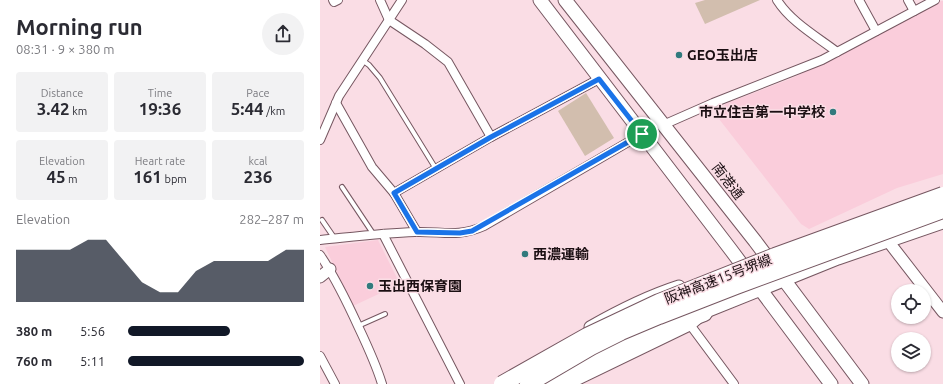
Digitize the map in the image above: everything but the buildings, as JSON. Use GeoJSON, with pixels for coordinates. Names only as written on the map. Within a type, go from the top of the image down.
{"type":"FeatureCollection","features":[{"type":"Feature","properties":{"kind":"highway","name":"阪神高速15号堺線"},"geometry":{"type":"LineString","coordinates":[[502,384],[587,336],[660,302],[776,256],[943,195]]}},
{"type":"Feature","properties":{"kind":"highway","name":"阪神高速15号堺線"},"geometry":{"type":"LineString","coordinates":[[528,384],[591,347],[659,316],[943,210]]}},
{"type":"Feature","properties":{"kind":"highway"},"geometry":{"type":"LineString","coordinates":[[553,384],[627,345],[704,313]]}},
{"type":"Feature","properties":{"kind":"main road"},"geometry":{"type":"LineString","coordinates":[[540,0],[762,290],[831,384]]}},
{"type":"Feature","properties":{"kind":"main road","name":"南港通"},"geometry":{"type":"LineString","coordinates":[[565,0],[767,256],[862,384]]}},
{"type":"Feature","properties":{"kind":"street"},"geometry":{"type":"LineString","coordinates":[[333,0],[334,2],[338,0]]}},
{"type":"Feature","properties":{"kind":"street"},"geometry":{"type":"LineString","coordinates":[[380,0],[389,20],[425,44],[448,62],[491,137]]}},
{"type":"Feature","properties":{"kind":"street"},"geometry":{"type":"LineString","coordinates":[[320,140],[339,96],[402,0]]}},
{"type":"Feature","properties":{"kind":"street"},"geometry":{"type":"LineString","coordinates":[[777,0],[783,9],[795,20],[837,52]]}},
{"type":"Feature","properties":{"kind":"street"},"geometry":{"type":"LineString","coordinates":[[859,0],[876,31]]}},
{"type":"Feature","properties":{"kind":"street"},"geometry":{"type":"LineString","coordinates":[[908,0],[914,11]]}},
{"type":"Feature","properties":{"kind":"street"},"geometry":{"type":"LineString","coordinates":[[663,124],[822,60],[936,0]]}},
{"type":"Feature","properties":{"kind":"street"},"geometry":{"type":"LineString","coordinates":[[394,193],[491,137],[599,79]]}},
{"type":"Feature","properties":{"kind":"street"},"geometry":{"type":"LineString","coordinates":[[336,103],[372,167],[394,193],[417,232]]}},
{"type":"Feature","properties":{"kind":"street"},"geometry":{"type":"LineString","coordinates":[[320,240],[383,234],[417,232],[460,233],[472,231],[642,134]]}},
{"type":"Feature","properties":{"kind":"street"},"geometry":{"type":"LineString","coordinates":[[493,384],[606,318],[660,293],[767,256],[796,242],[842,225],[943,191]]}},
{"type":"Feature","properties":{"kind":"street"},"geometry":{"type":"LineString","coordinates":[[541,384],[612,344],[678,315],[704,313],[762,290],[784,279],[888,241],[943,223]]}},
{"type":"Feature","properties":{"kind":"street"},"geometry":{"type":"LineString","coordinates":[[383,234],[460,384]]}},
{"type":"Feature","properties":{"kind":"street"},"geometry":{"type":"LineString","coordinates":[[888,241],[943,312]]}},
{"type":"Feature","properties":{"kind":"street"},"geometry":{"type":"LineString","coordinates":[[320,255],[330,270],[358,326],[378,369],[382,384]]}},
{"type":"Feature","properties":{"kind":"street"},"geometry":{"type":"LineString","coordinates":[[320,276],[330,270]]}},
{"type":"Feature","properties":{"kind":"street"},"geometry":{"type":"LineString","coordinates":[[571,384],[692,326],[704,313]]}},
{"type":"Feature","properties":{"kind":"street"},"geometry":{"type":"LineString","coordinates":[[692,326],[734,384]]}},
{"type":"Feature","properties":{"kind":"street"},"geometry":{"type":"LineString","coordinates":[[320,356],[335,384]]}},
{"type":"Feature","properties":{"kind":"lane"},"geometry":{"type":"LineString","coordinates":[[362,60],[369,65],[380,78],[436,169]]}},
{"type":"Feature","properties":{"kind":"lane"},"geometry":{"type":"LineString","coordinates":[[342,187],[374,235]]}},
{"type":"Feature","properties":{"kind":"lane"},"geometry":{"type":"LineString","coordinates":[[322,220],[335,239]]}},
{"type":"Feature","properties":{"kind":"lane"},"geometry":{"type":"LineString","coordinates":[[358,326],[385,314]]}},
{"type":"Feature","properties":{"kind":"shaded area"},"geometry":{"type":"Polygon","coordinates":[[[705,0],[760,0],[705,24],[695,3],[705,0]]]}},
{"type":"Feature","properties":{"kind":"shaded area","name":"市立住吉第一中学校"},"geometry":{"type":"Polygon","coordinates":[[[943,1],[943,174],[897,188],[809,229],[801,224],[719,119],[725,104],[790,79],[839,56],[943,1]]]}},
{"type":"Feature","properties":{"kind":"shaded area"},"geometry":{"type":"Polygon","coordinates":[[[586,93],[614,138],[585,156],[558,111],[586,93]]]}},
{"type":"Feature","properties":{"kind":"shaded area"},"geometry":{"type":"Polygon","coordinates":[[[378,240],[400,284],[353,306],[325,247],[378,240]]]}},
{"type":"Feature","properties":{"kind":"place","name":"GEO玉出店"},"geometry":{"type":"Point","coordinates":[679,55]}},
{"type":"Feature","properties":{"kind":"place","name":"市立住吉第一中学校"},"geometry":{"type":"Point","coordinates":[833,112]}},
{"type":"Feature","properties":{"kind":"place","name":"西濃運輸"},"geometry":{"type":"Point","coordinates":[525,254]}},
{"type":"Feature","properties":{"kind":"place","name":"玉出西保育園"},"geometry":{"type":"Point","coordinates":[370,286]}},
{"type":"Feature","properties":{"kind":"route"},"geometry":{"type":"LineString","coordinates":[[599,79],[642,134],[484,226],[472,231],[460,233],[417,232],[394,193],[491,137],[599,79]]}}]}
